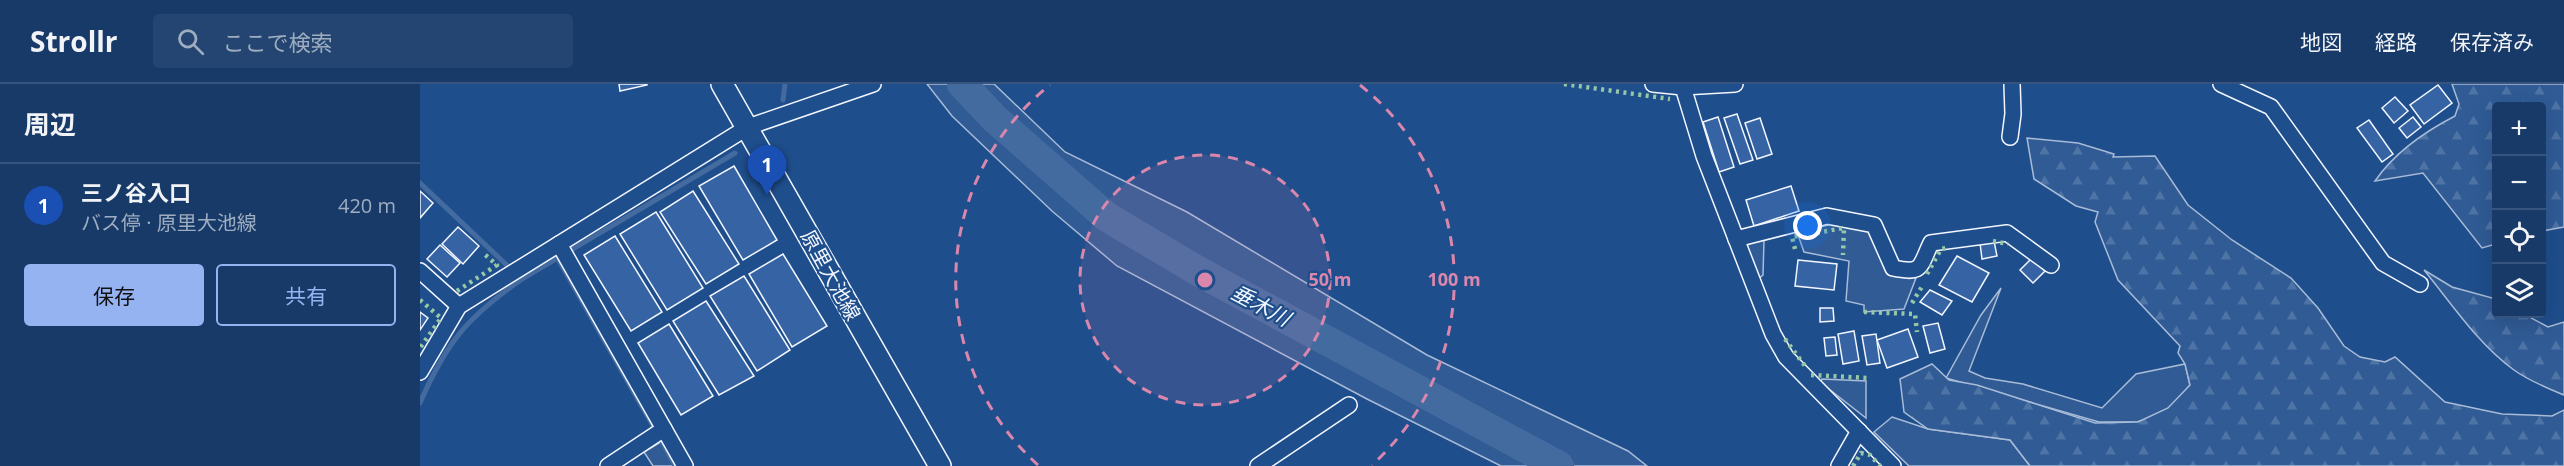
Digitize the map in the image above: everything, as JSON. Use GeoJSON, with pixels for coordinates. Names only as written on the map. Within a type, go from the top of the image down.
{"type":"FeatureCollection","features":[{"type":"Feature","properties":{"kind":"main road","name":"原里大池線"},"geometry":{"type":"LineString","coordinates":[[722,84],[940,466]]}},
{"type":"Feature","properties":{"kind":"street"},"geometry":{"type":"LineString","coordinates":[[420,372],[459,306],[748,127],[873,84]]}},
{"type":"Feature","properties":{"kind":"street"},"geometry":{"type":"LineString","coordinates":[[1653,84],[1683,87],[1735,84]]}},
{"type":"Feature","properties":{"kind":"street"},"geometry":{"type":"LineString","coordinates":[[2010,137],[2013,114],[2012,84]]}},
{"type":"Feature","properties":{"kind":"street"},"geometry":{"type":"LineString","coordinates":[[2221,84],[2271,107],[2383,263],[2420,284]]}},
{"type":"Feature","properties":{"kind":"street"},"geometry":{"type":"LineString","coordinates":[[1683,87],[1704,156],[1773,334],[1786,357],[1893,466]]}},
{"type":"Feature","properties":{"kind":"street"},"geometry":{"type":"LineString","coordinates":[[1736,239],[1827,216],[1874,225],[1893,268],[1912,271],[1919,268],[1931,243],[2007,233],[2051,265]]}},
{"type":"Feature","properties":{"kind":"street"},"geometry":{"type":"LineString","coordinates":[[559,244],[685,466]]}},
{"type":"Feature","properties":{"kind":"street"},"geometry":{"type":"LineString","coordinates":[[420,271],[459,306]]}},
{"type":"Feature","properties":{"kind":"street"},"geometry":{"type":"LineString","coordinates":[[1258,466],[1349,405]]}},
{"type":"Feature","properties":{"kind":"street"},"geometry":{"type":"LineString","coordinates":[[608,466],[664,429]]}},
{"type":"Feature","properties":{"kind":"street"},"geometry":{"type":"LineString","coordinates":[[1839,466],[1859,431]]}},
{"type":"Feature","properties":{"kind":"green space"},"geometry":{"type":"Polygon","coordinates":[[[927,84],[994,84],[1065,152],[1187,212],[1427,355],[1628,451],[1647,466],[1501,466],[1367,399],[1117,266],[1052,211],[952,116],[927,84]]]}},
{"type":"Feature","properties":{"kind":"green space"},"geometry":{"type":"Polygon","coordinates":[[[2452,84],[2564,84],[2564,227],[2546,230],[2546,102],[2492,102],[2492,245],[2482,248],[2423,173],[2375,181],[2411,144],[2455,116],[2459,104],[2452,84]]]}},
{"type":"Feature","properties":{"kind":"green space"},"geometry":{"type":"Polygon","coordinates":[[[2027,138],[2078,143],[2114,154],[2113,157],[2155,156],[2188,205],[2232,240],[2291,278],[2318,308],[2344,346],[2360,357],[2385,362],[2395,357],[2445,402],[2502,414],[2552,416],[2564,410],[2564,466],[2030,466],[2010,440],[1928,429],[1904,412],[1900,379],[1932,364],[1949,380],[1977,385],[2095,423],[2138,422],[2168,408],[2190,385],[2185,364],[2178,353],[2180,346],[2118,280],[2095,222],[2098,212],[2076,206],[2034,179],[2027,138]]]}},
{"type":"Feature","properties":{"kind":"green space"},"geometry":{"type":"Polygon","coordinates":[[[1833,224],[1874,226],[1888,271],[1916,278],[1904,309],[1864,312],[1864,305],[1846,301],[1849,261],[1804,252],[1797,232],[1833,224]]]}},
{"type":"Feature","properties":{"kind":"green space"},"geometry":{"type":"Polygon","coordinates":[[[1764,240],[1763,275],[1759,278],[1742,243],[1764,240]]]}},
{"type":"Feature","properties":{"kind":"green space"},"geometry":{"type":"Polygon","coordinates":[[[2424,270],[2452,287],[2492,298],[2492,318],[2531,318],[2548,327],[2564,322],[2564,395],[2514,370],[2501,360],[2466,323],[2424,270]]]}},
{"type":"Feature","properties":{"kind":"green space"},"geometry":{"type":"Polygon","coordinates":[[[2001,288],[1969,371],[1985,378],[2023,384],[2102,408],[2136,374],[2185,364],[2190,385],[2167,412],[2137,422],[2099,422],[1946,378],[1981,315],[2001,288]]]}},
{"type":"Feature","properties":{"kind":"green space"},"geometry":{"type":"Polygon","coordinates":[[[1822,379],[1866,381],[1866,418],[1820,382],[1822,379]]]}},
{"type":"Feature","properties":{"kind":"green space"},"geometry":{"type":"Polygon","coordinates":[[[1892,417],[1928,429],[2010,440],[2030,466],[1909,466],[1874,432],[1892,417]]]}},
{"type":"Feature","properties":{"kind":"green space"},"geometry":{"type":"Polygon","coordinates":[[[664,440],[680,466],[653,466],[644,452],[664,440]]]}},
{"type":"Feature","properties":{"kind":"building"},"geometry":{"type":"Polygon","coordinates":[[[619,84],[647,84],[647,85],[620,91],[619,84]]]}},
{"type":"Feature","properties":{"kind":"building"},"geometry":{"type":"Polygon","coordinates":[[[2438,85],[2452,103],[2424,124],[2410,105],[2438,85]]]}},
{"type":"Feature","properties":{"kind":"building"},"geometry":{"type":"Polygon","coordinates":[[[2395,97],[2408,111],[2394,123],[2382,108],[2395,97]]]}},
{"type":"Feature","properties":{"kind":"building"},"geometry":{"type":"Polygon","coordinates":[[[1737,114],[1753,160],[1740,164],[1724,118],[1737,114]]]}},
{"type":"Feature","properties":{"kind":"building"},"geometry":{"type":"Polygon","coordinates":[[[1718,117],[1734,167],[1719,172],[1703,122],[1718,117]]]}},
{"type":"Feature","properties":{"kind":"building"},"geometry":{"type":"Polygon","coordinates":[[[2413,117],[2421,127],[2407,138],[2399,128],[2413,117]]]}},
{"type":"Feature","properties":{"kind":"building"},"geometry":{"type":"Polygon","coordinates":[[[1760,118],[1772,154],[1757,159],[1745,123],[1760,118]]]}},
{"type":"Feature","properties":{"kind":"building"},"geometry":{"type":"Polygon","coordinates":[[[2369,120],[2393,154],[2382,162],[2357,128],[2369,120]]]}},
{"type":"Feature","properties":{"kind":"building"},"geometry":{"type":"Polygon","coordinates":[[[734,166],[777,240],[743,260],[699,186],[734,166]]]}},
{"type":"Feature","properties":{"kind":"building"},"geometry":{"type":"Polygon","coordinates":[[[1791,186],[1799,211],[1754,226],[1746,200],[1791,186]]]}},
{"type":"Feature","properties":{"kind":"building"},"geometry":{"type":"Polygon","coordinates":[[[420,191],[433,203],[420,218],[420,191]]]}},
{"type":"Feature","properties":{"kind":"building"},"geometry":{"type":"Polygon","coordinates":[[[693,191],[739,264],[706,284],[660,212],[693,191]]]}},
{"type":"Feature","properties":{"kind":"building"},"geometry":{"type":"Polygon","coordinates":[[[656,212],[703,288],[667,310],[620,234],[656,212]]]}},
{"type":"Feature","properties":{"kind":"building"},"geometry":{"type":"Polygon","coordinates":[[[458,227],[479,246],[463,264],[442,244],[458,227]]]}},
{"type":"Feature","properties":{"kind":"building"},"geometry":{"type":"Polygon","coordinates":[[[615,236],[662,312],[631,331],[584,255],[615,236]]]}},
{"type":"Feature","properties":{"kind":"building"},"geometry":{"type":"Polygon","coordinates":[[[1994,241],[1997,256],[1982,259],[1980,243],[1994,241]]]}},
{"type":"Feature","properties":{"kind":"building"},"geometry":{"type":"Polygon","coordinates":[[[440,245],[460,263],[447,277],[427,259],[440,245]]]}},
{"type":"Feature","properties":{"kind":"building"},"geometry":{"type":"Polygon","coordinates":[[[783,254],[827,326],[792,347],[749,274],[783,254]]]}},
{"type":"Feature","properties":{"kind":"building"},"geometry":{"type":"Polygon","coordinates":[[[1957,256],[1989,273],[1972,302],[1939,285],[1957,256]]]}},
{"type":"Feature","properties":{"kind":"building"},"geometry":{"type":"Polygon","coordinates":[[[2032,258],[2045,271],[2033,283],[2020,270],[2032,258]]]}},
{"type":"Feature","properties":{"kind":"building"},"geometry":{"type":"Polygon","coordinates":[[[1798,260],[1837,264],[1834,290],[1795,286],[1798,260]]]}},
{"type":"Feature","properties":{"kind":"building"},"geometry":{"type":"Polygon","coordinates":[[[744,276],[790,350],[757,371],[710,296],[744,276]]]}},
{"type":"Feature","properties":{"kind":"building"},"geometry":{"type":"Polygon","coordinates":[[[1930,290],[1952,301],[1942,315],[1920,302],[1930,290]]]}},
{"type":"Feature","properties":{"kind":"building"},"geometry":{"type":"Polygon","coordinates":[[[706,301],[754,376],[719,395],[673,321],[706,301]]]}},
{"type":"Feature","properties":{"kind":"building"},"geometry":{"type":"Polygon","coordinates":[[[1820,308],[1833,308],[1834,321],[1820,322],[1820,308]]]}},
{"type":"Feature","properties":{"kind":"building"},"geometry":{"type":"Polygon","coordinates":[[[420,312],[428,318],[420,330],[420,312]]]}},
{"type":"Feature","properties":{"kind":"building"},"geometry":{"type":"Polygon","coordinates":[[[1938,323],[1945,349],[1930,353],[1923,326],[1938,323]]]}},
{"type":"Feature","properties":{"kind":"building"},"geometry":{"type":"Polygon","coordinates":[[[669,324],[713,396],[681,415],[638,343],[669,324]]]}},
{"type":"Feature","properties":{"kind":"building"},"geometry":{"type":"Polygon","coordinates":[[[1908,329],[1918,357],[1887,368],[1877,340],[1908,329]]]}},
{"type":"Feature","properties":{"kind":"building"},"geometry":{"type":"Polygon","coordinates":[[[1854,331],[1859,361],[1843,364],[1838,334],[1854,331]]]}},
{"type":"Feature","properties":{"kind":"building"},"geometry":{"type":"Polygon","coordinates":[[[1876,334],[1880,363],[1867,365],[1862,336],[1876,334]]]}},
{"type":"Feature","properties":{"kind":"building"},"geometry":{"type":"Polygon","coordinates":[[[1835,337],[1837,355],[1826,356],[1824,338],[1835,337]]]}},
{"type":"Feature","properties":{"kind":"waterway"},"geometry":{"type":"LineString","coordinates":[[783,100],[785,84]]}},
{"type":"Feature","properties":{"kind":"waterway","name":"垂木川"},"geometry":{"type":"LineString","coordinates":[[962,84],[995,119],[1107,217],[1198,271],[1559,466]]}},
{"type":"Feature","properties":{"kind":"waterway"},"geometry":{"type":"LineString","coordinates":[[420,403],[440,363],[460,332],[503,293],[522,279],[735,153]]}},
{"type":"Feature","properties":{"kind":"waterway"},"geometry":{"type":"LineString","coordinates":[[420,183],[512,270]]}},
{"type":"Feature","properties":{"kind":"waterway"},"geometry":{"type":"LineString","coordinates":[[558,259],[653,426]]}},
{"type":"Feature","properties":{"kind":"waterway"},"geometry":{"type":"LineString","coordinates":[[661,440],[675,466]]}},
{"type":"Feature","properties":{"kind":"hedge"},"geometry":{"type":"LineString","coordinates":[[1564,84],[1670,99]]}},
{"type":"Feature","properties":{"kind":"hedge"},"geometry":{"type":"LineString","coordinates":[[1795,249],[1792,237],[1844,228],[1843,255]]}},
{"type":"Feature","properties":{"kind":"hedge"},"geometry":{"type":"LineString","coordinates":[[1993,241],[2008,244]]}},
{"type":"Feature","properties":{"kind":"hedge"},"geometry":{"type":"LineString","coordinates":[[1927,274],[1941,249],[1946,248]]}},
{"type":"Feature","properties":{"kind":"hedge"},"geometry":{"type":"LineString","coordinates":[[457,291],[497,265],[483,253]]}},
{"type":"Feature","properties":{"kind":"hedge"},"geometry":{"type":"LineString","coordinates":[[1912,303],[1923,285]]}},
{"type":"Feature","properties":{"kind":"hedge"},"geometry":{"type":"LineString","coordinates":[[420,300],[441,318],[420,348]]}},
{"type":"Feature","properties":{"kind":"hedge"},"geometry":{"type":"LineString","coordinates":[[1864,312],[1915,314],[1917,332]]}},
{"type":"Feature","properties":{"kind":"hedge"},"geometry":{"type":"LineString","coordinates":[[1785,339],[1805,366]]}},
{"type":"Feature","properties":{"kind":"hedge"},"geometry":{"type":"LineString","coordinates":[[1811,375],[1868,378]]}},
{"type":"Feature","properties":{"kind":"hedge"},"geometry":{"type":"LineString","coordinates":[[1853,466],[1861,453],[1870,455],[1880,466]]}},
{"type":"Feature","properties":{"kind":"place","name":"三ノ谷入口"},"geometry":{"type":"Point","coordinates":[767,195]}}]}
